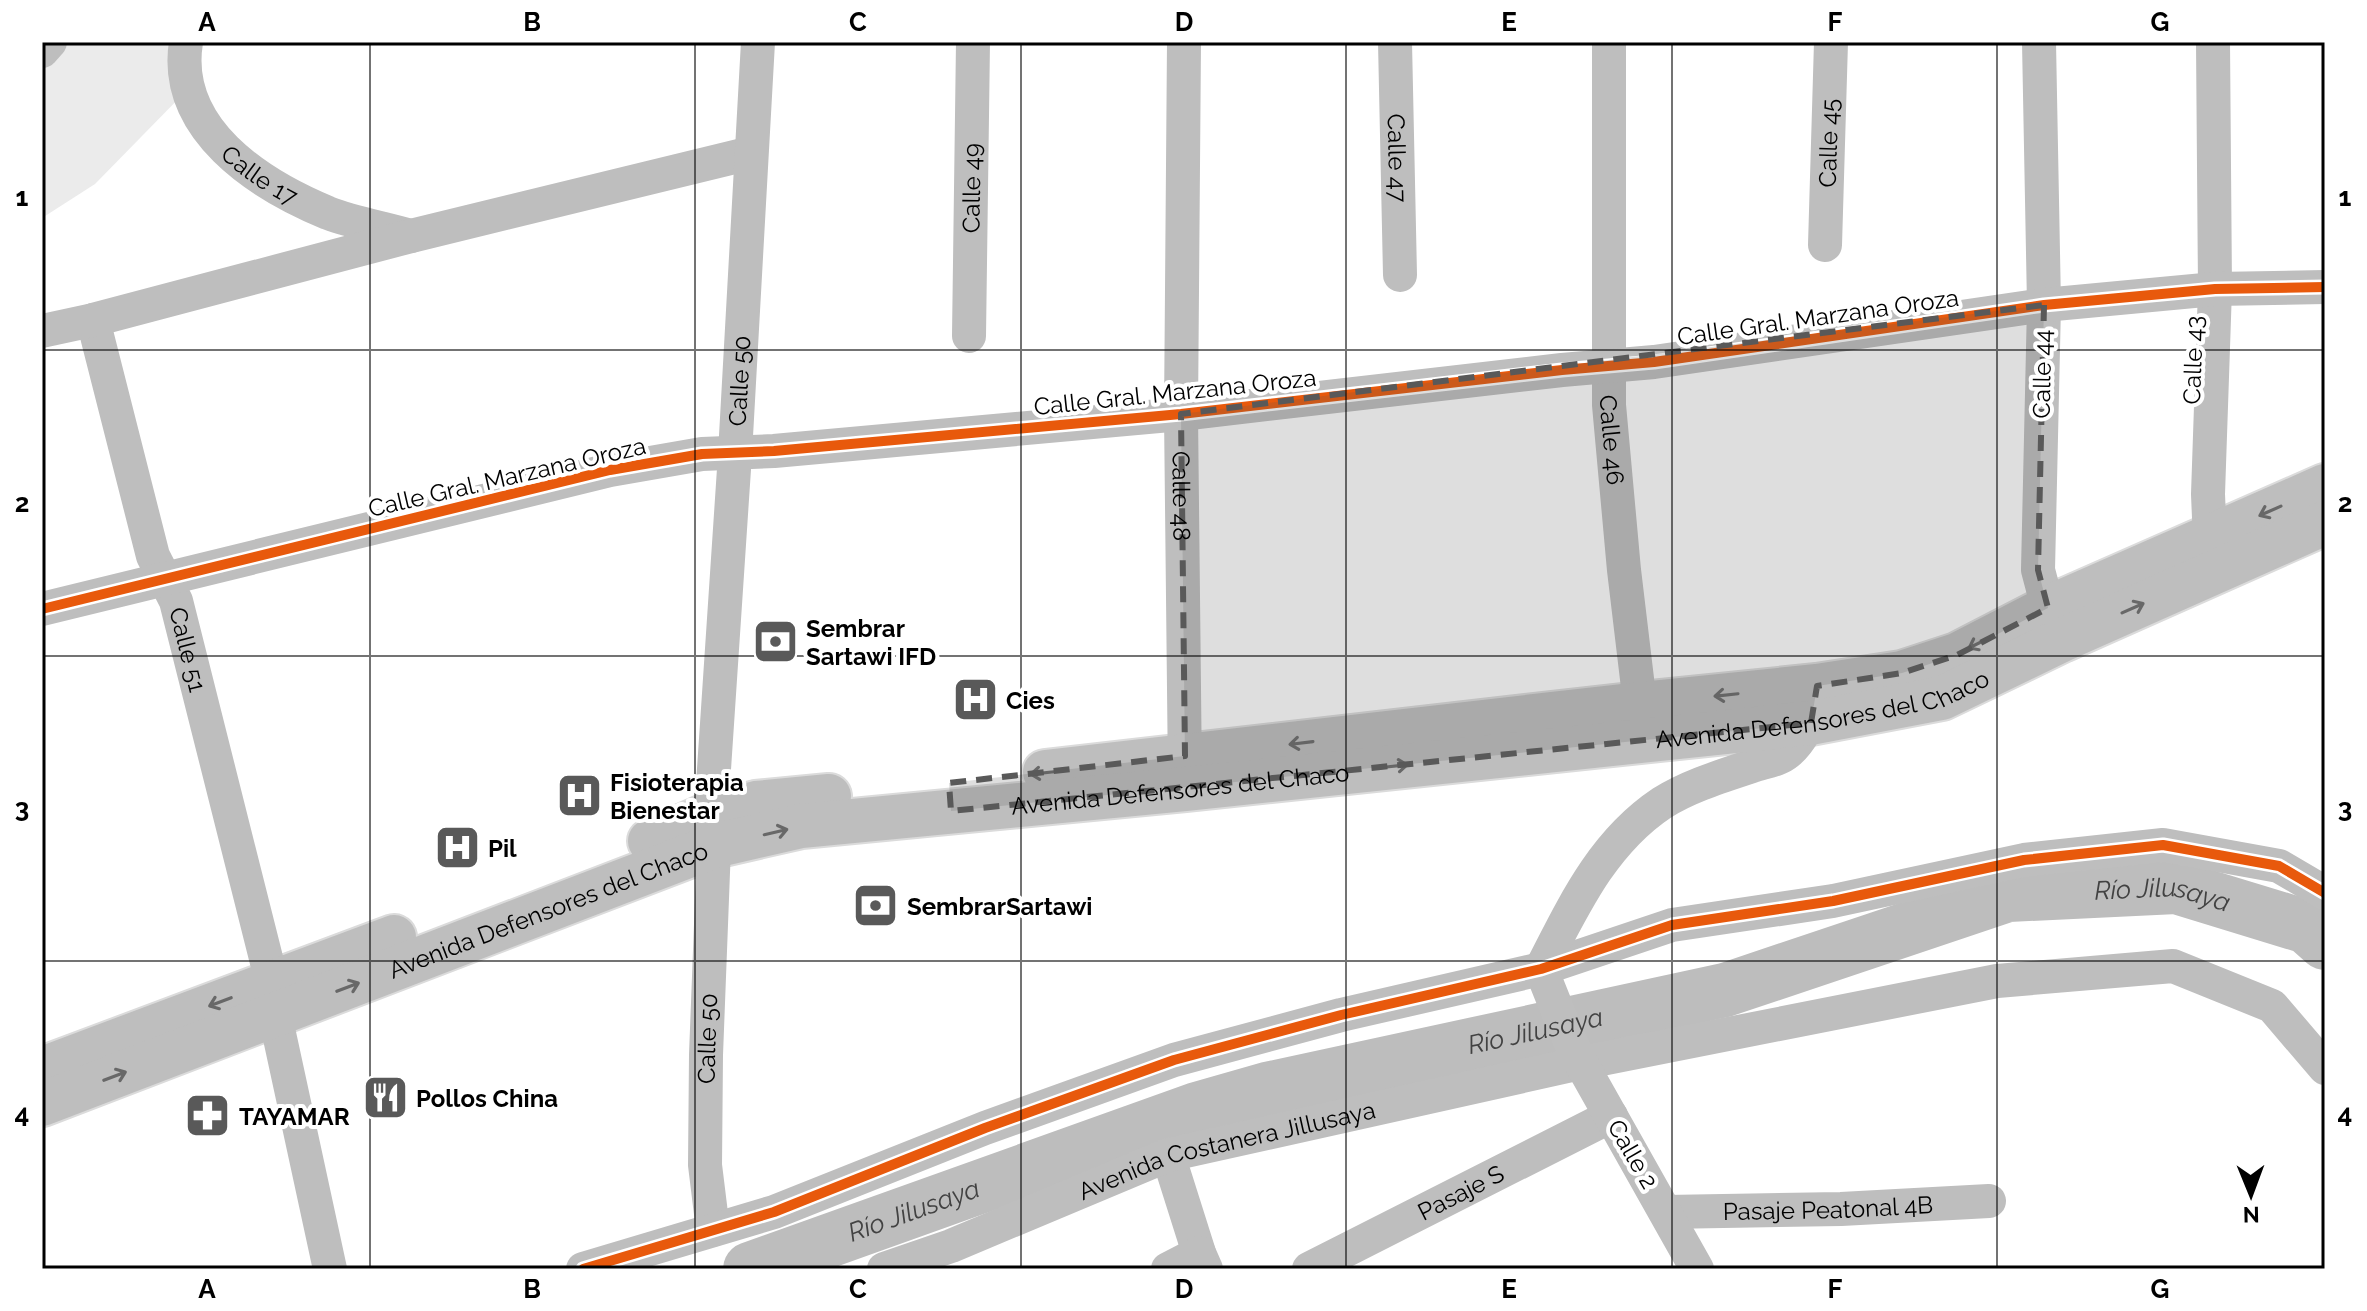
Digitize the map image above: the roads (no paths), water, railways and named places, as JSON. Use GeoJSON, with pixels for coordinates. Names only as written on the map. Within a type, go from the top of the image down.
{"type":"FeatureCollection","features":[{"type":"Feature","properties":{"kind":"main road","name":"Avenida Defensores del Chaco"},"geometry":{"type":"LineString","coordinates":[[42,1104],[273,999],[713,830],[801,826],[950,797],[1638,722],[1814,705],[1942,698],[2055,624],[2222,550],[2325,486]]}},
{"type":"Feature","properties":{"kind":"main road","name":"Avenida Defensores del Chaco"},"geometry":{"type":"LineString","coordinates":[[2222,550],[2325,523]]}},
{"type":"Feature","properties":{"kind":"main road","name":"Avenida Defensores del Chaco"},"geometry":{"type":"LineString","coordinates":[[42,1069],[273,999]]}},
{"type":"Feature","properties":{"kind":"street"},"geometry":{"type":"LineString","coordinates":[[42,51],[50,42]]}},
{"type":"Feature","properties":{"kind":"street","name":"Calle 17"},"geometry":{"type":"LineString","coordinates":[[186,42],[183,58],[188,89],[203,124],[235,161],[285,193],[330,214],[411,236]]}},
{"type":"Feature","properties":{"kind":"street","name":"Calle 50"},"geometry":{"type":"LineString","coordinates":[[713,1230],[705,1149],[713,830],[758,42]]}},
{"type":"Feature","properties":{"kind":"street","name":"Calle 49"},"geometry":{"type":"LineString","coordinates":[[969,336],[973,42]]}},
{"type":"Feature","properties":{"kind":"street","name":"Calle 48"},"geometry":{"type":"LineString","coordinates":[[1184,42],[1181,414],[1185,772]]}},
{"type":"Feature","properties":{"kind":"street","name":"Calle 47"},"geometry":{"type":"LineString","coordinates":[[1395,42],[1400,275]]}},
{"type":"Feature","properties":{"kind":"street","name":"Calle 46"},"geometry":{"type":"LineString","coordinates":[[1609,42],[1609,405],[1638,722]]}},
{"type":"Feature","properties":{"kind":"street","name":"Calle 45"},"geometry":{"type":"LineString","coordinates":[[1825,245],[1831,42]]}},
{"type":"Feature","properties":{"kind":"street","name":"Calle 44"},"geometry":{"type":"LineString","coordinates":[[2039,42],[2044,305],[2038,570],[2055,624]]}},
{"type":"Feature","properties":{"kind":"street","name":"Calle 43"},"geometry":{"type":"LineString","coordinates":[[2213,42],[2215,289],[2208,494],[2209,518],[2222,550]]}},
{"type":"Feature","properties":{"kind":"street"},"geometry":{"type":"LineString","coordinates":[[42,331],[751,153]]}},
{"type":"Feature","properties":{"kind":"street","name":"Calle Gral. Marzana Oroza"},"geometry":{"type":"LineString","coordinates":[[42,609],[610,470],[702,454],[735,454],[1181,414],[1654,362],[2044,305],[2215,289],[2325,287]]}},
{"type":"Feature","properties":{"kind":"street","name":"Calle 51"},"geometry":{"type":"LineString","coordinates":[[93,320],[153,556],[176,601],[273,999],[330,1269]]}},
{"type":"Feature","properties":{"kind":"street"},"geometry":{"type":"LineString","coordinates":[[1541,969],[1582,890],[1629,829],[1664,803],[1712,779],[1787,753],[1814,705]]}},
{"type":"Feature","properties":{"kind":"street"},"geometry":{"type":"LineString","coordinates":[[583,1269],[774,1212],[985,1128],[1174,1060],[1341,1015],[1541,969],[1672,925],[1833,901],[2024,860],[2163,845],[2279,866],[2325,893]]}},
{"type":"Feature","properties":{"kind":"street","name":"Avenida Costanera Jillusaya"},"geometry":{"type":"LineString","coordinates":[[884,1269],[951,1246],[1168,1155],[1569,1038],[1997,981],[2173,966],[2272,1006],[2325,1068]]}},
{"type":"Feature","properties":{"kind":"street","name":"Calle 2"},"geometry":{"type":"LineString","coordinates":[[1541,969],[1569,1038],[1697,1269]]}},
{"type":"Feature","properties":{"kind":"street","name":"Pasaje S"},"geometry":{"type":"LineString","coordinates":[[1309,1269],[1611,1116]]}},
{"type":"Feature","properties":{"kind":"street"},"geometry":{"type":"LineString","coordinates":[[1168,1155],[1202,1261],[1168,1269]]}},
{"type":"Feature","properties":{"kind":"street","name":"Pasaje Peatonal 4B"},"geometry":{"type":"LineString","coordinates":[[1666,1212],[1841,1209],[1989,1201]]}},
{"type":"Feature","properties":{"kind":"waterway","name":"Río Jilusaya"},"geometry":{"type":"LineString","coordinates":[[750,1269],[1197,1109],[1267,1089],[1725,990],[2008,895],[2176,887],[2307,927],[2325,943]]}},
{"type":"Feature","properties":{"kind":"place","name":"Sembrar Sartawi IFD"},"geometry":{"type":"Point","coordinates":[775,642]}},
{"type":"Feature","properties":{"kind":"place","name":"Cies"},"geometry":{"type":"Point","coordinates":[975,700]}},
{"type":"Feature","properties":{"kind":"place","name":"Fisioterapia Bienestar"},"geometry":{"type":"Point","coordinates":[579,796]}},
{"type":"Feature","properties":{"kind":"place","name":"Pil"},"geometry":{"type":"Point","coordinates":[457,848]}},
{"type":"Feature","properties":{"kind":"place","name":"SembrarSartawi"},"geometry":{"type":"Point","coordinates":[876,906]}},
{"type":"Feature","properties":{"kind":"place","name":"Pollos China"},"geometry":{"type":"Point","coordinates":[385,1098]}},
{"type":"Feature","properties":{"kind":"place","name":"TAYAMAR"},"geometry":{"type":"Point","coordinates":[208,1116]}}]}
